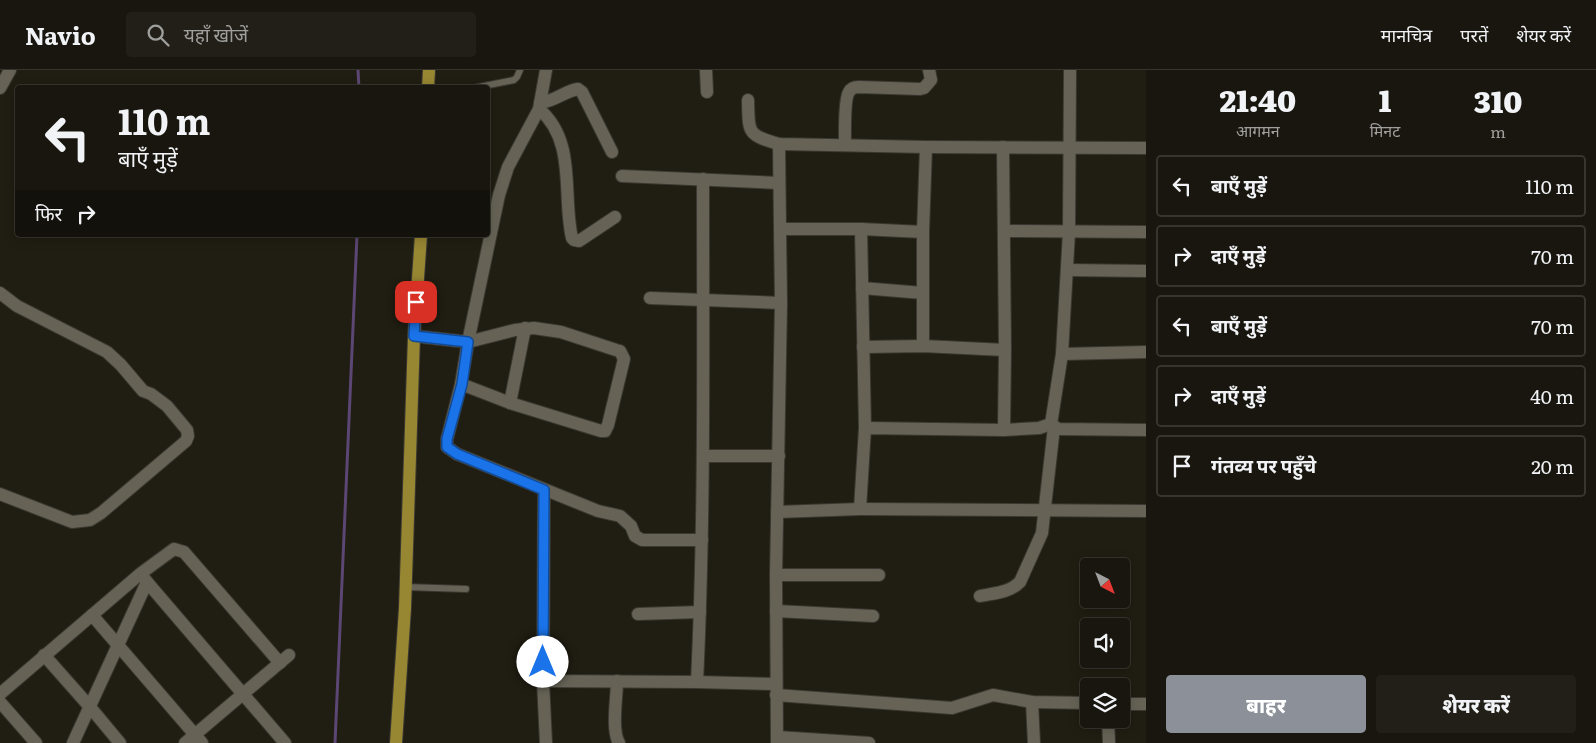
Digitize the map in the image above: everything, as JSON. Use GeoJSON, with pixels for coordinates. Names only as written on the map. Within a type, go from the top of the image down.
{"type":"FeatureCollection","features":[{"type":"Feature","properties":{"kind":"main road"},"geometry":{"type":"LineString","coordinates":[[428,85],[429,70]]}},
{"type":"Feature","properties":{"kind":"main road"},"geometry":{"type":"LineString","coordinates":[[396,743],[405,587],[414,336],[421,237]]}},
{"type":"Feature","properties":{"kind":"street"},"geometry":{"type":"LineString","coordinates":[[0,88],[10,70]]}},
{"type":"Feature","properties":{"kind":"street"},"geometry":{"type":"LineString","coordinates":[[546,70],[540,106],[508,167],[499,195],[468,342],[462,384],[447,439],[447,447],[457,454],[544,490],[598,511],[620,516],[631,526],[635,536],[642,540],[702,540]]}},
{"type":"Feature","properties":{"kind":"street"},"geometry":{"type":"LineString","coordinates":[[706,70],[707,92]]}},
{"type":"Feature","properties":{"kind":"street"},"geometry":{"type":"LineString","coordinates":[[845,145],[847,98],[850,90],[854,87],[924,88],[931,80],[929,70]]}},
{"type":"Feature","properties":{"kind":"street"},"geometry":{"type":"LineString","coordinates":[[980,596],[1010,590],[1020,582],[1040,540],[1062,354],[1069,232],[1070,70]]}},
{"type":"Feature","properties":{"kind":"street"},"geometry":{"type":"LineString","coordinates":[[540,106],[578,89],[582,92],[612,152]]}},
{"type":"Feature","properties":{"kind":"street"},"geometry":{"type":"LineString","coordinates":[[748,100],[750,128],[753,133],[762,139],[779,144],[1146,148]]}},
{"type":"Feature","properties":{"kind":"street"},"geometry":{"type":"LineString","coordinates":[[540,106],[551,121],[563,145],[566,160],[567,200],[572,238],[579,241],[615,216]]}},
{"type":"Feature","properties":{"kind":"street"},"geometry":{"type":"LineString","coordinates":[[779,144],[781,303],[776,575],[777,740],[869,743]]}},
{"type":"Feature","properties":{"kind":"street"},"geometry":{"type":"LineString","coordinates":[[923,346],[923,232],[926,147]]}},
{"type":"Feature","properties":{"kind":"street"},"geometry":{"type":"LineString","coordinates":[[1003,147],[1004,430]]}},
{"type":"Feature","properties":{"kind":"street"},"geometry":{"type":"LineString","coordinates":[[622,176],[779,183]]}},
{"type":"Feature","properties":{"kind":"street"},"geometry":{"type":"LineString","coordinates":[[697,682],[702,540],[703,179]]}},
{"type":"Feature","properties":{"kind":"street"},"geometry":{"type":"LineString","coordinates":[[780,229],[861,229],[923,232]]}},
{"type":"Feature","properties":{"kind":"street"},"geometry":{"type":"LineString","coordinates":[[860,509],[864,428],[861,229]]}},
{"type":"Feature","properties":{"kind":"street"},"geometry":{"type":"LineString","coordinates":[[1004,232],[1146,232]]}},
{"type":"Feature","properties":{"kind":"street"},"geometry":{"type":"LineString","coordinates":[[1067,270],[1146,271]]}},
{"type":"Feature","properties":{"kind":"street"},"geometry":{"type":"LineString","coordinates":[[862,288],[923,293]]}},
{"type":"Feature","properties":{"kind":"street"},"geometry":{"type":"LineString","coordinates":[[0,293],[17,306],[107,352],[144,392],[151,394],[167,406],[187,430],[188,436],[186,441],[101,513],[90,520],[72,522],[0,494]]}},
{"type":"Feature","properties":{"kind":"street"},"geometry":{"type":"LineString","coordinates":[[650,298],[781,303]]}},
{"type":"Feature","properties":{"kind":"street"},"geometry":{"type":"LineString","coordinates":[[510,403],[525,328]]}},
{"type":"Feature","properties":{"kind":"street"},"geometry":{"type":"LineString","coordinates":[[414,336],[468,342],[525,328],[534,328],[560,332],[616,350],[622,355],[624,365],[605,431],[598,431],[510,403],[462,384]]}},
{"type":"Feature","properties":{"kind":"street"},"geometry":{"type":"LineString","coordinates":[[863,348],[923,346],[1005,350]]}},
{"type":"Feature","properties":{"kind":"street"},"geometry":{"type":"LineString","coordinates":[[1062,354],[1146,352]]}},
{"type":"Feature","properties":{"kind":"street"},"geometry":{"type":"LineString","coordinates":[[864,428],[1004,430],[1052,426],[1058,429],[1146,430]]}},
{"type":"Feature","properties":{"kind":"street"},"geometry":{"type":"LineString","coordinates":[[703,456],[779,456]]}},
{"type":"Feature","properties":{"kind":"street"},"geometry":{"type":"LineString","coordinates":[[544,490],[543,681],[546,743]]}},
{"type":"Feature","properties":{"kind":"street"},"geometry":{"type":"LineString","coordinates":[[777,512],[860,509],[1146,511]]}},
{"type":"Feature","properties":{"kind":"street"},"geometry":{"type":"LineString","coordinates":[[0,694],[92,615],[144,578],[174,549],[184,552],[284,660],[242,695],[194,740],[118,644],[92,615]]}},
{"type":"Feature","properties":{"kind":"street"},"geometry":{"type":"LineString","coordinates":[[776,575],[879,575]]}},
{"type":"Feature","properties":{"kind":"street"},"geometry":{"type":"LineString","coordinates":[[73,743],[118,644],[144,578]]}},
{"type":"Feature","properties":{"kind":"street"},"geometry":{"type":"LineString","coordinates":[[144,578],[242,695],[285,743]]}},
{"type":"Feature","properties":{"kind":"street"},"geometry":{"type":"LineString","coordinates":[[638,614],[700,612]]}},
{"type":"Feature","properties":{"kind":"street"},"geometry":{"type":"LineString","coordinates":[[776,612],[873,616]]}},
{"type":"Feature","properties":{"kind":"street"},"geometry":{"type":"LineString","coordinates":[[44,655],[120,743]]}},
{"type":"Feature","properties":{"kind":"street"},"geometry":{"type":"LineString","coordinates":[[543,681],[697,682],[952,708],[993,695],[1032,702],[1080,703]]}},
{"type":"Feature","properties":{"kind":"street"},"geometry":{"type":"LineString","coordinates":[[617,681],[616,737],[619,743]]}},
{"type":"Feature","properties":{"kind":"street"},"geometry":{"type":"LineString","coordinates":[[0,702],[36,743]]}},
{"type":"Feature","properties":{"kind":"street"},"geometry":{"type":"LineString","coordinates":[[1032,702],[1034,743]]}},
{"type":"Feature","properties":{"kind":"street"},"geometry":{"type":"LineString","coordinates":[[1130,704],[1146,704]]}},
{"type":"Feature","properties":{"kind":"street"},"geometry":{"type":"LineString","coordinates":[[1108,728],[1109,743]]}},
{"type":"Feature","properties":{"kind":"lane"},"geometry":{"type":"LineString","coordinates":[[489,85],[514,80],[520,70]]}},
{"type":"Feature","properties":{"kind":"lane"},"geometry":{"type":"LineString","coordinates":[[405,587],[466,589]]}},
{"type":"Feature","properties":{"kind":"waterway"},"geometry":{"type":"LineString","coordinates":[[358,70],[359,85]]}},
{"type":"Feature","properties":{"kind":"waterway"},"geometry":{"type":"LineString","coordinates":[[335,743],[357,237]]}},
{"type":"Feature","properties":{"kind":"route"},"geometry":{"type":"LineString","coordinates":[[416,302],[414,336],[468,342],[462,384],[447,439],[447,447],[457,454],[544,490],[543,662]]}}]}
